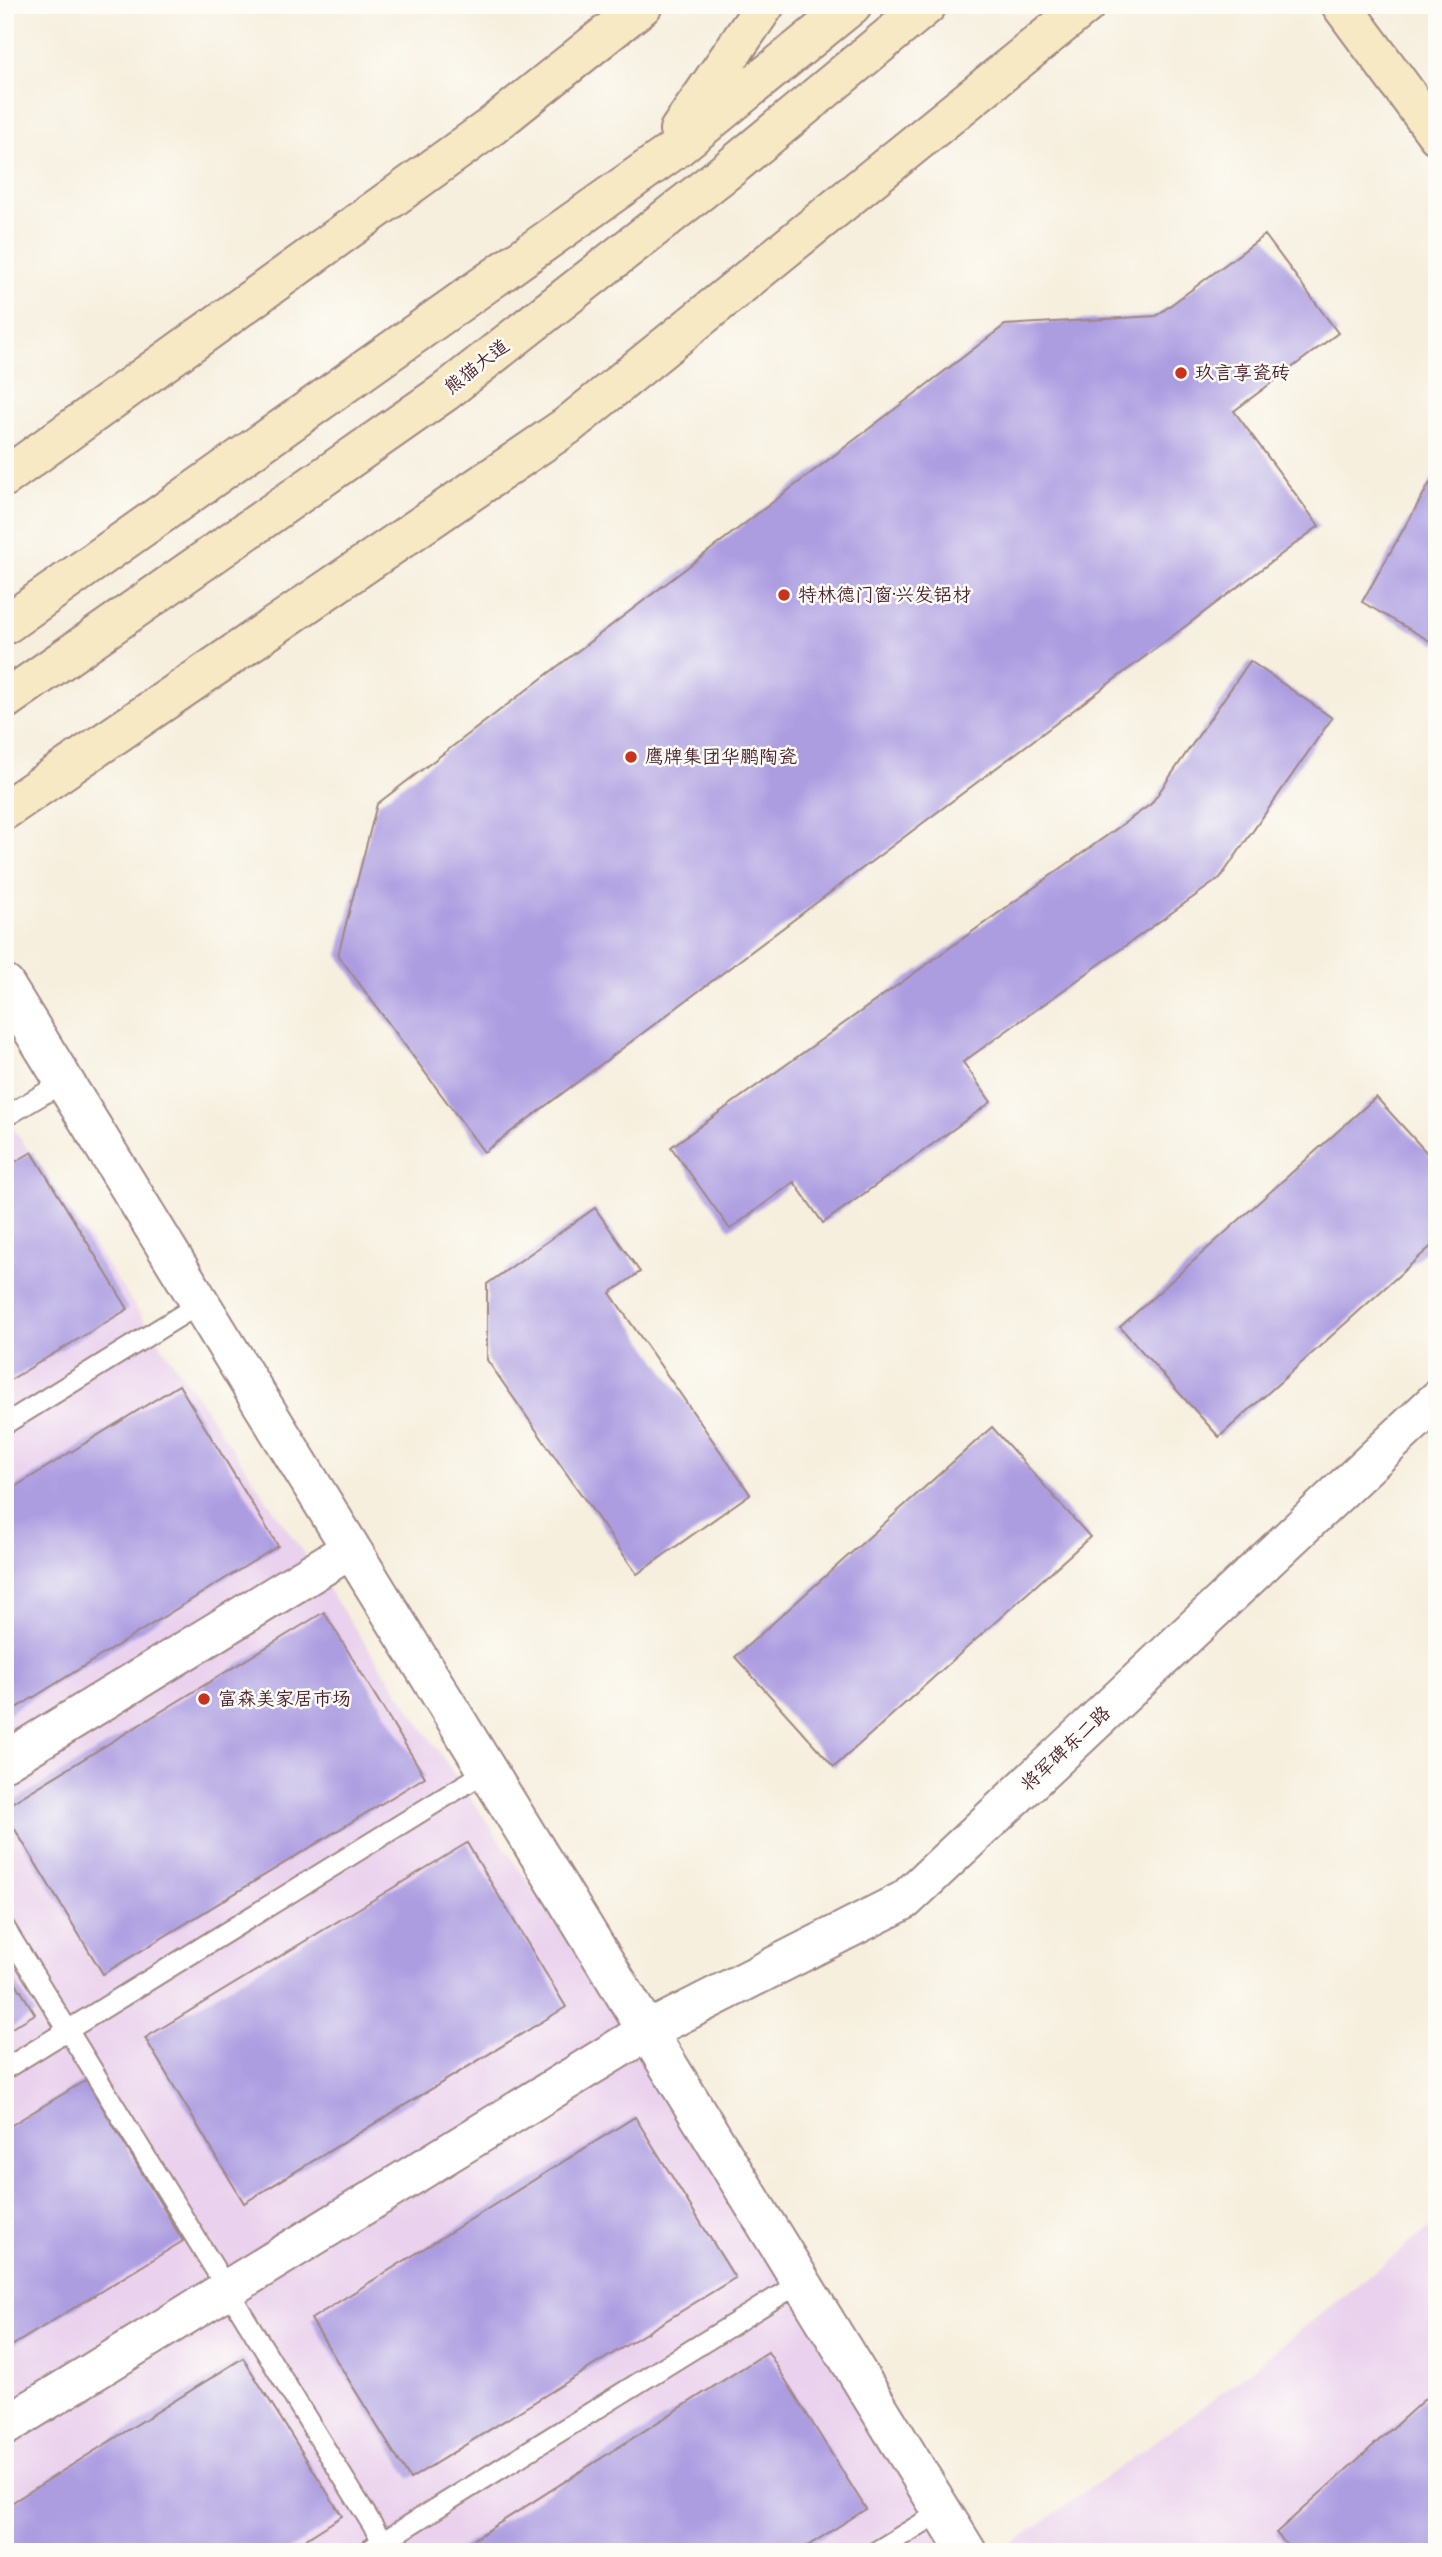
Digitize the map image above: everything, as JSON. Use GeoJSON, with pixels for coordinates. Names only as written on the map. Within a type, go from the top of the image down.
{"type":"FeatureCollection","features":[{"type":"Feature","properties":{"kind":"main road"},"geometry":{"type":"LineString","coordinates":[[5,477],[492,126],[643,5]]}},
{"type":"Feature","properties":{"kind":"main road"},"geometry":{"type":"LineString","coordinates":[[656,163],[765,5]]}},
{"type":"Feature","properties":{"kind":"main road"},"geometry":{"type":"LineString","coordinates":[[5,625],[656,163],[852,5]]}},
{"type":"Feature","properties":{"kind":"main road","name":"熊猫大道"},"geometry":{"type":"LineString","coordinates":[[5,700],[445,392],[729,169],[927,5]]}},
{"type":"Feature","properties":{"kind":"main road"},"geometry":{"type":"LineString","coordinates":[[5,810],[568,426],[1086,5]]}},
{"type":"Feature","properties":{"kind":"main road"},"geometry":{"type":"LineString","coordinates":[[1341,5],[1437,135]]}},
{"type":"Feature","properties":{"kind":"street"},"geometry":{"type":"LineString","coordinates":[[5,985],[967,2552]]}},
{"type":"Feature","properties":{"kind":"street","name":"将军碑东二路"},"geometry":{"type":"LineString","coordinates":[[5,2426],[647,2031],[905,1900],[1437,1400]]}},
{"type":"Feature","properties":{"kind":"street"},"geometry":{"type":"LineString","coordinates":[[5,1761],[351,1549]]}},
{"type":"Feature","properties":{"kind":"lane"},"geometry":{"type":"LineString","coordinates":[[5,1117],[65,1081]]}},
{"type":"Feature","properties":{"kind":"lane"},"geometry":{"type":"LineString","coordinates":[[5,1424],[201,1303]]}},
{"type":"Feature","properties":{"kind":"lane"},"geometry":{"type":"LineString","coordinates":[[5,2069],[487,1771]]}},
{"type":"Feature","properties":{"kind":"lane"},"geometry":{"type":"LineString","coordinates":[[5,1928],[228,2289],[379,2548],[801,2282]]}},
{"type":"Feature","properties":{"kind":"lane"},"geometry":{"type":"LineString","coordinates":[[875,2552],[942,2511]]}},
{"type":"Feature","properties":{"kind":"shaded area","name":"富森美家居市场"},"geometry":{"type":"Polygon","coordinates":[[[5,1116],[801,2282],[947,2552],[5,2552],[5,1116]]]}},
{"type":"Feature","properties":{"kind":"shaded area"},"geometry":{"type":"Polygon","coordinates":[[[1437,2222],[1437,2552],[1001,2552],[1210,2402],[1437,2222]]]}},
{"type":"Feature","properties":{"kind":"building"},"geometry":{"type":"Polygon","coordinates":[[[1265,235],[1338,333],[1234,411],[1319,526],[484,1152],[338,955],[377,804],[1005,325],[1156,316],[1265,235]]]}},
{"type":"Feature","properties":{"kind":"building"},"geometry":{"type":"Polygon","coordinates":[[[1431,481],[1437,481],[1437,645],[1362,602],[1431,481]]]}},
{"type":"Feature","properties":{"kind":"building"},"geometry":{"type":"Polygon","coordinates":[[[1250,661],[1332,718],[1220,878],[963,1062],[991,1102],[823,1223],[794,1182],[730,1229],[671,1147],[1151,804],[1250,661]]]}},
{"type":"Feature","properties":{"kind":"building"},"geometry":{"type":"Polygon","coordinates":[[[1376,1097],[1437,1164],[1437,1241],[1219,1437],[1120,1327],[1376,1097]]]}},
{"type":"Feature","properties":{"kind":"building"},"geometry":{"type":"Polygon","coordinates":[[[32,1152],[128,1309],[5,1383],[5,1168],[32,1152]]]}},
{"type":"Feature","properties":{"kind":"building"},"geometry":{"type":"Polygon","coordinates":[[[595,1208],[640,1272],[610,1293],[750,1494],[637,1574],[487,1360],[487,1284],[595,1208]]]}},
{"type":"Feature","properties":{"kind":"building"},"geometry":{"type":"Polygon","coordinates":[[[179,1385],[278,1546],[5,1715],[5,1493],[179,1385]]]}},
{"type":"Feature","properties":{"kind":"building"},"geometry":{"type":"Polygon","coordinates":[[[992,1427],[1090,1537],[834,1767],[735,1657],[992,1427]]]}},
{"type":"Feature","properties":{"kind":"building"},"geometry":{"type":"Polygon","coordinates":[[[324,1612],[425,1777],[103,1974],[5,1813],[5,1807],[324,1612]]]}},
{"type":"Feature","properties":{"kind":"building"},"geometry":{"type":"Polygon","coordinates":[[[467,1843],[566,2007],[244,2203],[145,2038],[467,1843]]]}},
{"type":"Feature","properties":{"kind":"building"},"geometry":{"type":"Polygon","coordinates":[[[5,1965],[35,2014],[5,2032],[5,1965]]]}},
{"type":"Feature","properties":{"kind":"building"},"geometry":{"type":"Polygon","coordinates":[[[86,2080],[183,2241],[5,2350],[5,2129],[86,2080]]]}},
{"type":"Feature","properties":{"kind":"building"},"geometry":{"type":"Polygon","coordinates":[[[635,2117],[735,2278],[410,2479],[311,2319],[635,2117]]]}},
{"type":"Feature","properties":{"kind":"building"},"geometry":{"type":"Polygon","coordinates":[[[768,2352],[866,2509],[798,2552],[454,2552],[768,2352]]]}},
{"type":"Feature","properties":{"kind":"building"},"geometry":{"type":"Polygon","coordinates":[[[243,2358],[342,2516],[286,2552],[5,2552],[5,2507],[243,2358]]]}},
{"type":"Feature","properties":{"kind":"building"},"geometry":{"type":"Polygon","coordinates":[[[1437,2388],[1437,2552],[1293,2552],[1276,2533],[1437,2388]]]}},
{"type":"Feature","properties":{"kind":"place","name":"玖言享瓷砖"},"geometry":{"type":"Point","coordinates":[1181,373]}},
{"type":"Feature","properties":{"kind":"place","name":"特林德门窗·兴发铝材"},"geometry":{"type":"Point","coordinates":[784,595]}},
{"type":"Feature","properties":{"kind":"place","name":"鹰牌集团华鹏陶瓷"},"geometry":{"type":"Point","coordinates":[631,757]}},
{"type":"Feature","properties":{"kind":"place","name":"富森美家居市场"},"geometry":{"type":"Point","coordinates":[204,1699]}}]}
